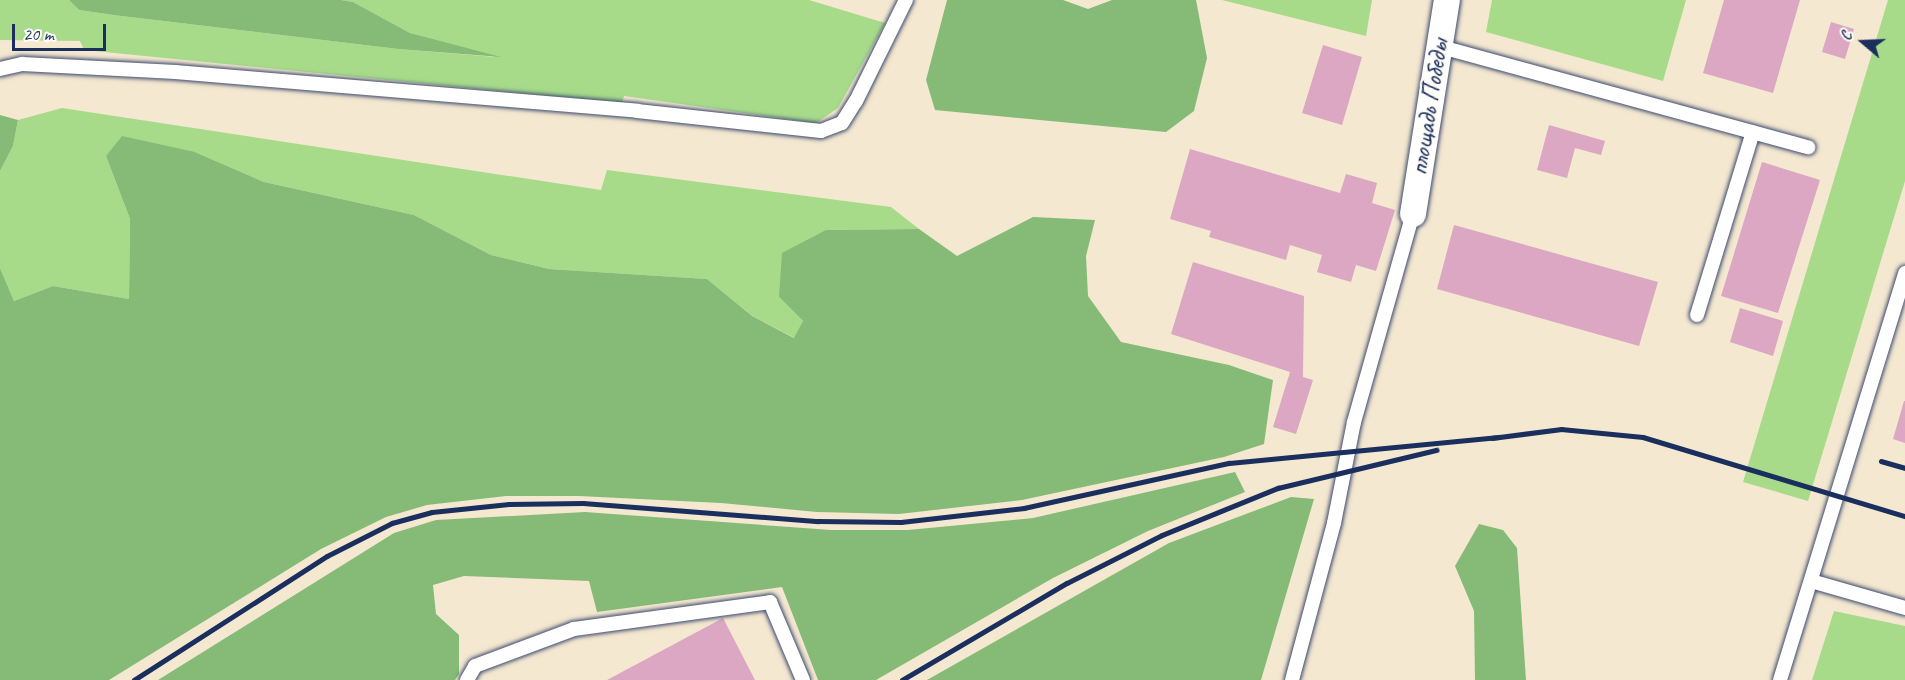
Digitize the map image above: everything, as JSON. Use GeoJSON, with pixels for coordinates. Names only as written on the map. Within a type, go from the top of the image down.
{"type":"FeatureCollection","features":[{"type":"Feature","properties":{"kind":"street","name":"площадь Победы"},"geometry":{"type":"LineString","coordinates":[[1413,214],[1447,0]]}},
{"type":"Feature","properties":{"kind":"lane"},"geometry":{"type":"LineString","coordinates":[[0,69],[22,64],[176,72],[637,111],[821,131],[842,123],[847,116],[906,0]]}},
{"type":"Feature","properties":{"kind":"lane"},"geometry":{"type":"LineString","coordinates":[[1438,46],[1808,147]]}},
{"type":"Feature","properties":{"kind":"lane"},"geometry":{"type":"LineString","coordinates":[[1697,315],[1753,132]]}},
{"type":"Feature","properties":{"kind":"lane"},"geometry":{"type":"LineString","coordinates":[[1292,680],[1334,523],[1354,422],[1413,214]]}},
{"type":"Feature","properties":{"kind":"lane"},"geometry":{"type":"LineString","coordinates":[[1780,680],[1905,273]]}},
{"type":"Feature","properties":{"kind":"lane"},"geometry":{"type":"LineString","coordinates":[[1810,581],[1905,608]]}},
{"type":"Feature","properties":{"kind":"lane"},"geometry":{"type":"LineString","coordinates":[[466,680],[475,666],[574,629],[770,602],[803,680]]}},
{"type":"Feature","properties":{"kind":"green space"},"geometry":{"type":"Polygon","coordinates":[[[0,0],[69,0],[79,10],[113,15],[398,49],[496,57],[410,33],[353,2],[341,0],[809,0],[885,23],[838,108],[816,123],[624,96],[622,103],[84,50],[80,41],[0,40],[0,0]]]}},
{"type":"Feature","properties":{"kind":"green space"},"geometry":{"type":"Polygon","coordinates":[[[69,0],[341,0],[353,2],[410,33],[501,57],[398,49],[113,15],[79,10],[69,0]]]}},
{"type":"Feature","properties":{"kind":"green space"},"geometry":{"type":"Polygon","coordinates":[[[947,0],[1063,0],[1088,9],[1112,0],[1196,0],[1207,58],[1194,111],[1166,132],[935,110],[926,80],[947,0]]]}},
{"type":"Feature","properties":{"kind":"green space"},"geometry":{"type":"Polygon","coordinates":[[[1222,0],[1372,0],[1366,36],[1222,0]]]}},
{"type":"Feature","properties":{"kind":"green space"},"geometry":{"type":"Polygon","coordinates":[[[1492,0],[1686,0],[1663,81],[1486,32],[1492,0]]]}},
{"type":"Feature","properties":{"kind":"green space"},"geometry":{"type":"Polygon","coordinates":[[[1888,0],[1905,0],[1905,181],[1808,501],[1743,482],[1888,0]]]}},
{"type":"Feature","properties":{"kind":"green space"},"geometry":{"type":"Polygon","coordinates":[[[62,108],[601,190],[607,170],[891,207],[919,229],[826,230],[779,297],[803,321],[795,338],[752,316],[707,279],[549,269],[491,255],[414,215],[264,182],[195,152],[106,156],[130,219],[129,299],[53,286],[14,301],[0,268],[0,171],[13,146],[18,120],[62,108]]]}},
{"type":"Feature","properties":{"kind":"green space"},"geometry":{"type":"Polygon","coordinates":[[[0,115],[18,120],[13,146],[0,171],[0,115]]]}},
{"type":"Feature","properties":{"kind":"green space"},"geometry":{"type":"Polygon","coordinates":[[[122,136],[195,152],[264,182],[414,215],[491,255],[549,269],[707,279],[752,316],[794,338],[803,321],[779,297],[782,253],[826,230],[919,229],[957,256],[1033,217],[1095,220],[1086,256],[1088,296],[1121,342],[1229,365],[1273,380],[1264,444],[1224,457],[1022,500],[899,514],[817,512],[721,503],[579,496],[506,496],[427,505],[386,517],[321,549],[109,680],[0,680],[0,268],[14,301],[53,286],[129,299],[130,219],[106,156],[122,136]]]}},
{"type":"Feature","properties":{"kind":"green space"},"geometry":{"type":"Polygon","coordinates":[[[1235,472],[1245,492],[1148,531],[1053,578],[876,680],[818,680],[782,587],[597,612],[589,581],[464,576],[433,585],[436,614],[459,635],[459,674],[455,680],[158,680],[394,533],[436,520],[585,512],[831,530],[908,530],[1033,518],[1235,472]]]}},
{"type":"Feature","properties":{"kind":"green space"},"geometry":{"type":"Polygon","coordinates":[[[1291,497],[1314,499],[1261,680],[927,680],[1169,543],[1291,497]]]}},
{"type":"Feature","properties":{"kind":"green space"},"geometry":{"type":"Polygon","coordinates":[[[1479,524],[1503,530],[1517,548],[1526,680],[1475,680],[1474,611],[1455,566],[1479,524]]]}},
{"type":"Feature","properties":{"kind":"green space"},"geometry":{"type":"Polygon","coordinates":[[[1834,611],[1905,626],[1905,680],[1812,680],[1834,611]]]}},
{"type":"Feature","properties":{"kind":"building"},"geometry":{"type":"Polygon","coordinates":[[[1724,0],[1800,0],[1773,93],[1703,73],[1724,0]]]}},
{"type":"Feature","properties":{"kind":"building"},"geometry":{"type":"Polygon","coordinates":[[[1831,22],[1854,29],[1845,59],[1822,52],[1831,22]]]}},
{"type":"Feature","properties":{"kind":"building"},"geometry":{"type":"Polygon","coordinates":[[[1323,45],[1362,57],[1342,125],[1302,113],[1323,45]]]}},
{"type":"Feature","properties":{"kind":"building"},"geometry":{"type":"Polygon","coordinates":[[[1549,125],[1605,141],[1601,155],[1575,148],[1567,178],[1537,170],[1549,125]]]}},
{"type":"Feature","properties":{"kind":"building"},"geometry":{"type":"Polygon","coordinates":[[[1190,149],[1340,193],[1346,174],[1377,183],[1372,203],[1395,210],[1376,271],[1356,265],[1351,282],[1317,272],[1322,255],[1290,245],[1286,260],[1209,237],[1211,231],[1170,219],[1190,149]]]}},
{"type":"Feature","properties":{"kind":"building"},"geometry":{"type":"Polygon","coordinates":[[[1762,162],[1820,180],[1778,313],[1721,296],[1762,162]]]}},
{"type":"Feature","properties":{"kind":"building"},"geometry":{"type":"Polygon","coordinates":[[[1454,225],[1658,282],[1639,346],[1437,289],[1454,225]]]}},
{"type":"Feature","properties":{"kind":"building"},"geometry":{"type":"Polygon","coordinates":[[[1193,262],[1304,296],[1303,377],[1313,380],[1296,434],[1273,427],[1290,372],[1171,334],[1193,262]]]}},
{"type":"Feature","properties":{"kind":"building"},"geometry":{"type":"Polygon","coordinates":[[[1740,308],[1783,321],[1773,356],[1730,342],[1740,308]]]}},
{"type":"Feature","properties":{"kind":"building"},"geometry":{"type":"Polygon","coordinates":[[[1905,401],[1905,443],[1893,439],[1905,401]]]}},
{"type":"Feature","properties":{"kind":"building"},"geometry":{"type":"Polygon","coordinates":[[[723,618],[755,680],[607,680],[723,618]]]}},
{"type":"Feature","properties":{"kind":"railway"},"geometry":{"type":"LineString","coordinates":[[1492,438],[1561,429],[1643,437],[1905,516]]}},
{"type":"Feature","properties":{"kind":"railway"},"geometry":{"type":"LineString","coordinates":[[134,680],[327,556],[392,523],[432,512],[509,504],[583,503],[818,521],[901,522],[1024,508],[1229,463],[1499,437]]}},
{"type":"Feature","properties":{"kind":"railway"},"geometry":{"type":"LineString","coordinates":[[902,680],[1067,583],[1162,535],[1278,488],[1436,450]]}},
{"type":"Feature","properties":{"kind":"railway"},"geometry":{"type":"LineString","coordinates":[[1881,461],[1905,468]]}}]}
